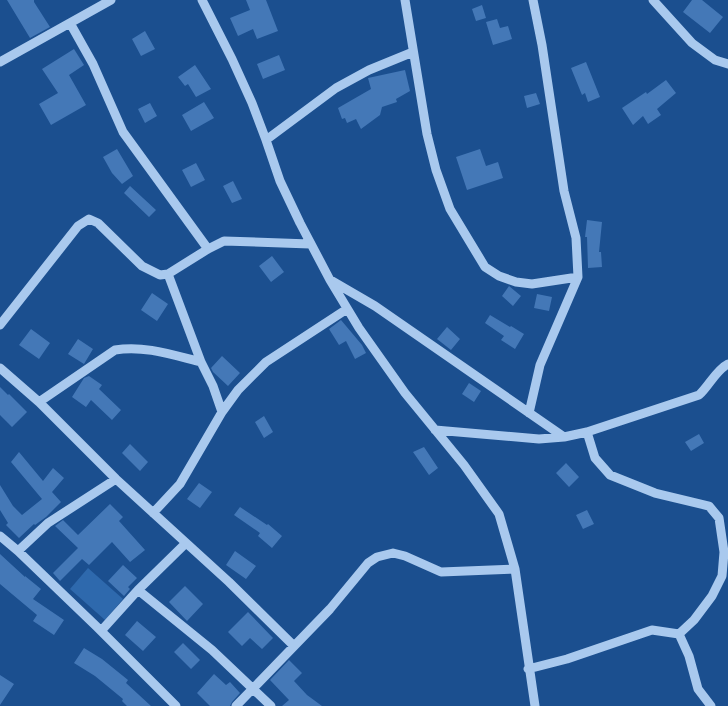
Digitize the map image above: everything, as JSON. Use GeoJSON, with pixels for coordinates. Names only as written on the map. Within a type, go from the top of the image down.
{"type":"FeatureCollection","features":[{"type":"Feature","properties":{"kind":"street"},"geometry":{"type":"LineString","coordinates":[[0,62],[111,0]]}},
{"type":"Feature","properties":{"kind":"street"},"geometry":{"type":"LineString","coordinates":[[202,0],[252,103],[280,181],[310,244],[330,280],[405,393],[464,465],[499,514],[515,569],[534,706]]}},
{"type":"Feature","properties":{"kind":"street"},"geometry":{"type":"LineString","coordinates":[[405,0],[427,134],[436,170],[450,210],[485,267],[499,276],[516,282],[532,284],[578,277]]}},
{"type":"Feature","properties":{"kind":"street"},"geometry":{"type":"LineString","coordinates":[[529,413],[540,365],[578,277],[576,238],[564,191],[542,46],[533,0]]}},
{"type":"Feature","properties":{"kind":"street"},"geometry":{"type":"LineString","coordinates":[[653,0],[692,43],[715,60],[728,64]]}},
{"type":"Feature","properties":{"kind":"street"},"geometry":{"type":"LineString","coordinates":[[70,23],[93,64],[123,132],[208,249]]}},
{"type":"Feature","properties":{"kind":"street"},"geometry":{"type":"LineString","coordinates":[[266,140],[336,88],[369,70],[413,52]]}},
{"type":"Feature","properties":{"kind":"street"},"geometry":{"type":"LineString","coordinates":[[0,325],[78,226],[89,219],[98,223],[142,266],[160,275],[168,274],[224,241],[310,244]]}},
{"type":"Feature","properties":{"kind":"street"},"geometry":{"type":"LineString","coordinates":[[168,274],[222,412]]}},
{"type":"Feature","properties":{"kind":"street"},"geometry":{"type":"LineString","coordinates":[[330,280],[375,306],[564,437]]}},
{"type":"Feature","properties":{"kind":"street"},"geometry":{"type":"LineString","coordinates":[[153,513],[180,484],[222,412],[238,390],[266,362],[347,308]]}},
{"type":"Feature","properties":{"kind":"street"},"geometry":{"type":"LineString","coordinates":[[39,402],[115,350],[156,351],[201,362]]}},
{"type":"Feature","properties":{"kind":"street"},"geometry":{"type":"LineString","coordinates":[[435,430],[539,439],[564,437],[587,432],[699,395],[706,389],[723,366],[728,364]]}},
{"type":"Feature","properties":{"kind":"street"},"geometry":{"type":"LineString","coordinates":[[0,368],[39,402],[116,480],[229,582],[294,646]]}},
{"type":"Feature","properties":{"kind":"street"},"geometry":{"type":"LineString","coordinates":[[587,432],[596,458],[610,475],[655,494],[709,506],[719,518],[724,552],[722,576],[712,596],[694,620],[679,634]]}},
{"type":"Feature","properties":{"kind":"street"},"geometry":{"type":"LineString","coordinates":[[18,551],[48,523],[116,480]]}},
{"type":"Feature","properties":{"kind":"street"},"geometry":{"type":"LineString","coordinates":[[0,536],[101,631],[176,706]]}},
{"type":"Feature","properties":{"kind":"street"},"geometry":{"type":"LineString","coordinates":[[101,631],[138,590],[186,543]]}},
{"type":"Feature","properties":{"kind":"street"},"geometry":{"type":"LineString","coordinates":[[236,706],[330,609],[368,563],[377,557],[393,553],[405,556],[441,572],[515,569]]}},
{"type":"Feature","properties":{"kind":"street"},"geometry":{"type":"LineString","coordinates":[[138,590],[212,650],[271,706]]}},
{"type":"Feature","properties":{"kind":"street"},"geometry":{"type":"LineString","coordinates":[[528,669],[567,659],[652,630],[679,634]]}},
{"type":"Feature","properties":{"kind":"street"},"geometry":{"type":"LineString","coordinates":[[679,634],[689,656],[698,689],[711,706]]}},
{"type":"Feature","properties":{"kind":"shaded area"},"geometry":{"type":"Polygon","coordinates":[[[88,568],[123,599],[105,620],[70,589],[88,568]]]}},
{"type":"Feature","properties":{"kind":"building"},"geometry":{"type":"Polygon","coordinates":[[[7,0],[34,0],[50,27],[30,38],[7,0]]]}},
{"type":"Feature","properties":{"kind":"building"},"geometry":{"type":"Polygon","coordinates":[[[246,0],[266,0],[278,31],[257,39],[253,29],[238,36],[230,18],[250,10],[246,0]]]}},
{"type":"Feature","properties":{"kind":"building"},"geometry":{"type":"Polygon","coordinates":[[[692,0],[702,0],[723,17],[710,33],[683,12],[692,0]]]}},
{"type":"Feature","properties":{"kind":"building"},"geometry":{"type":"Polygon","coordinates":[[[482,5],[486,18],[476,21],[472,9],[482,5]]]}},
{"type":"Feature","properties":{"kind":"building"},"geometry":{"type":"Polygon","coordinates":[[[497,19],[500,28],[508,26],[512,39],[493,45],[486,22],[497,19]]]}},
{"type":"Feature","properties":{"kind":"building"},"geometry":{"type":"Polygon","coordinates":[[[145,31],[155,49],[141,56],[132,39],[145,31]]]}},
{"type":"Feature","properties":{"kind":"building"},"geometry":{"type":"Polygon","coordinates":[[[74,49],[84,65],[69,75],[86,105],[51,125],[39,104],[58,93],[42,69],[74,49]]]}},
{"type":"Feature","properties":{"kind":"building"},"geometry":{"type":"Polygon","coordinates":[[[279,55],[285,70],[263,79],[257,64],[279,55]]]}},
{"type":"Feature","properties":{"kind":"building"},"geometry":{"type":"Polygon","coordinates":[[[586,62],[600,97],[588,102],[585,93],[582,95],[571,68],[586,62]]]}},
{"type":"Feature","properties":{"kind":"building"},"geometry":{"type":"Polygon","coordinates":[[[195,65],[211,89],[196,97],[188,84],[185,86],[178,77],[195,65]]]}},
{"type":"Feature","properties":{"kind":"building"},"geometry":{"type":"Polygon","coordinates":[[[405,70],[410,91],[396,99],[397,102],[382,107],[380,115],[361,129],[356,119],[347,123],[345,118],[342,119],[338,108],[371,89],[368,78],[405,70]]]}},
{"type":"Feature","properties":{"kind":"building"},"geometry":{"type":"Polygon","coordinates":[[[666,80],[676,93],[657,109],[661,115],[648,124],[643,116],[633,125],[622,108],[646,92],[647,94],[666,80]]]}},
{"type":"Feature","properties":{"kind":"building"},"geometry":{"type":"Polygon","coordinates":[[[536,93],[540,104],[527,108],[524,96],[536,93]]]}},
{"type":"Feature","properties":{"kind":"building"},"geometry":{"type":"Polygon","coordinates":[[[204,102],[214,118],[191,131],[182,115],[204,102]]]}},
{"type":"Feature","properties":{"kind":"building"},"geometry":{"type":"Polygon","coordinates":[[[150,103],[157,116],[145,123],[138,109],[150,103]]]}},
{"type":"Feature","properties":{"kind":"building"},"geometry":{"type":"Polygon","coordinates":[[[117,149],[133,176],[122,184],[112,173],[103,157],[117,149]]]}},
{"type":"Feature","properties":{"kind":"building"},"geometry":{"type":"Polygon","coordinates":[[[480,149],[486,166],[498,162],[503,178],[467,190],[456,157],[480,149]]]}},
{"type":"Feature","properties":{"kind":"building"},"geometry":{"type":"Polygon","coordinates":[[[196,163],[205,180],[191,187],[182,170],[196,163]]]}},
{"type":"Feature","properties":{"kind":"building"},"geometry":{"type":"Polygon","coordinates":[[[233,181],[242,199],[232,203],[223,186],[233,181]]]}},
{"type":"Feature","properties":{"kind":"building"},"geometry":{"type":"Polygon","coordinates":[[[130,186],[156,210],[149,217],[124,193],[130,186]]]}},
{"type":"Feature","properties":{"kind":"building"},"geometry":{"type":"Polygon","coordinates":[[[587,220],[602,222],[599,252],[601,252],[602,267],[588,268],[587,237],[585,237],[587,220]]]}},
{"type":"Feature","properties":{"kind":"building"},"geometry":{"type":"Polygon","coordinates":[[[272,256],[284,272],[271,282],[259,266],[272,256]]]}},
{"type":"Feature","properties":{"kind":"building"},"geometry":{"type":"Polygon","coordinates":[[[509,286],[521,296],[513,306],[502,296],[509,286]]]}},
{"type":"Feature","properties":{"kind":"building"},"geometry":{"type":"Polygon","coordinates":[[[152,293],[168,304],[157,321],[141,310],[152,293]]]}},
{"type":"Feature","properties":{"kind":"building"},"geometry":{"type":"Polygon","coordinates":[[[537,294],[552,297],[549,311],[534,308],[537,294]]]}},
{"type":"Feature","properties":{"kind":"building"},"geometry":{"type":"Polygon","coordinates":[[[490,315],[524,334],[515,349],[501,340],[504,336],[485,323],[490,315]]]}},
{"type":"Feature","properties":{"kind":"building"},"geometry":{"type":"Polygon","coordinates":[[[341,320],[362,345],[366,353],[355,359],[346,341],[339,345],[329,329],[341,320]]]}},
{"type":"Feature","properties":{"kind":"building"},"geometry":{"type":"Polygon","coordinates":[[[447,327],[460,339],[451,350],[437,339],[447,327]]]}},
{"type":"Feature","properties":{"kind":"building"},"geometry":{"type":"Polygon","coordinates":[[[31,329],[50,343],[39,359],[19,345],[31,329]]]}},
{"type":"Feature","properties":{"kind":"building"},"geometry":{"type":"Polygon","coordinates":[[[78,339],[93,349],[84,364],[68,354],[78,339]]]}},
{"type":"Feature","properties":{"kind":"building"},"geometry":{"type":"Polygon","coordinates":[[[222,356],[240,373],[228,386],[211,368],[222,356]]]}},
{"type":"Feature","properties":{"kind":"building"},"geometry":{"type":"Polygon","coordinates":[[[89,376],[102,385],[99,389],[121,410],[112,420],[91,400],[86,407],[72,397],[84,378],[89,376]]]}},
{"type":"Feature","properties":{"kind":"building"},"geometry":{"type":"Polygon","coordinates":[[[469,383],[481,391],[474,402],[462,394],[469,383]]]}},
{"type":"Feature","properties":{"kind":"building"},"geometry":{"type":"Polygon","coordinates":[[[0,387],[27,412],[12,427],[0,415],[0,387]]]}},
{"type":"Feature","properties":{"kind":"building"},"geometry":{"type":"Polygon","coordinates":[[[264,416],[273,432],[264,438],[255,422],[264,416]]]}},
{"type":"Feature","properties":{"kind":"building"},"geometry":{"type":"Polygon","coordinates":[[[699,434],[704,443],[691,451],[685,442],[699,434]]]}},
{"type":"Feature","properties":{"kind":"building"},"geometry":{"type":"Polygon","coordinates":[[[130,444],[148,462],[140,471],[122,453],[130,444]]]}},
{"type":"Feature","properties":{"kind":"building"},"geometry":{"type":"Polygon","coordinates":[[[424,447],[438,468],[429,475],[413,452],[424,447]]]}},
{"type":"Feature","properties":{"kind":"building"},"geometry":{"type":"Polygon","coordinates":[[[19,452],[43,481],[53,468],[64,478],[52,492],[61,502],[46,517],[34,524],[19,538],[6,525],[8,523],[0,510],[0,485],[13,506],[22,515],[42,499],[11,462],[19,452]]]}},
{"type":"Feature","properties":{"kind":"building"},"geometry":{"type":"Polygon","coordinates":[[[566,463],[579,477],[569,487],[556,473],[566,463]]]}},
{"type":"Feature","properties":{"kind":"building"},"geometry":{"type":"Polygon","coordinates":[[[199,483],[212,492],[200,508],[187,499],[199,483]]]}},
{"type":"Feature","properties":{"kind":"building"},"geometry":{"type":"Polygon","coordinates":[[[110,504],[123,517],[119,521],[145,550],[130,562],[112,542],[89,565],[82,559],[60,581],[53,573],[78,548],[55,526],[63,520],[78,535],[110,504]]]}},
{"type":"Feature","properties":{"kind":"building"},"geometry":{"type":"Polygon","coordinates":[[[240,507],[268,524],[282,536],[272,548],[258,536],[260,533],[234,515],[240,507]]]}},
{"type":"Feature","properties":{"kind":"building"},"geometry":{"type":"Polygon","coordinates":[[[587,510],[594,524],[583,529],[576,515],[587,510]]]}},
{"type":"Feature","properties":{"kind":"building"},"geometry":{"type":"Polygon","coordinates":[[[235,551],[256,566],[246,579],[226,565],[235,551]]]}},
{"type":"Feature","properties":{"kind":"building"},"geometry":{"type":"Polygon","coordinates":[[[0,554],[41,589],[33,599],[64,620],[54,635],[33,621],[37,615],[0,584],[0,554]]]}},
{"type":"Feature","properties":{"kind":"building"},"geometry":{"type":"Polygon","coordinates":[[[123,565],[137,578],[128,587],[130,589],[124,596],[108,581],[123,565]]]}},
{"type":"Feature","properties":{"kind":"building"},"geometry":{"type":"Polygon","coordinates":[[[185,586],[203,604],[187,621],[169,602],[185,586]]]}},
{"type":"Feature","properties":{"kind":"building"},"geometry":{"type":"Polygon","coordinates":[[[248,612],[273,638],[262,649],[250,638],[242,646],[228,632],[248,612]]]}},
{"type":"Feature","properties":{"kind":"building"},"geometry":{"type":"Polygon","coordinates":[[[137,621],[156,637],[143,651],[125,635],[137,621]]]}},
{"type":"Feature","properties":{"kind":"building"},"geometry":{"type":"Polygon","coordinates":[[[183,643],[200,660],[191,669],[174,652],[183,643]]]}},
{"type":"Feature","properties":{"kind":"building"},"geometry":{"type":"Polygon","coordinates":[[[84,648],[102,659],[128,680],[126,683],[151,706],[127,706],[122,701],[123,699],[95,676],[74,663],[84,648]]]}},
{"type":"Feature","properties":{"kind":"building"},"geometry":{"type":"Polygon","coordinates":[[[289,660],[302,673],[294,681],[307,695],[322,706],[282,706],[289,700],[270,680],[289,660]]]}},
{"type":"Feature","properties":{"kind":"building"},"geometry":{"type":"Polygon","coordinates":[[[214,674],[226,685],[230,682],[240,693],[230,706],[210,706],[197,693],[214,674]]]}},
{"type":"Feature","properties":{"kind":"building"},"geometry":{"type":"Polygon","coordinates":[[[0,675],[14,684],[0,705],[0,675]]]}}]}
